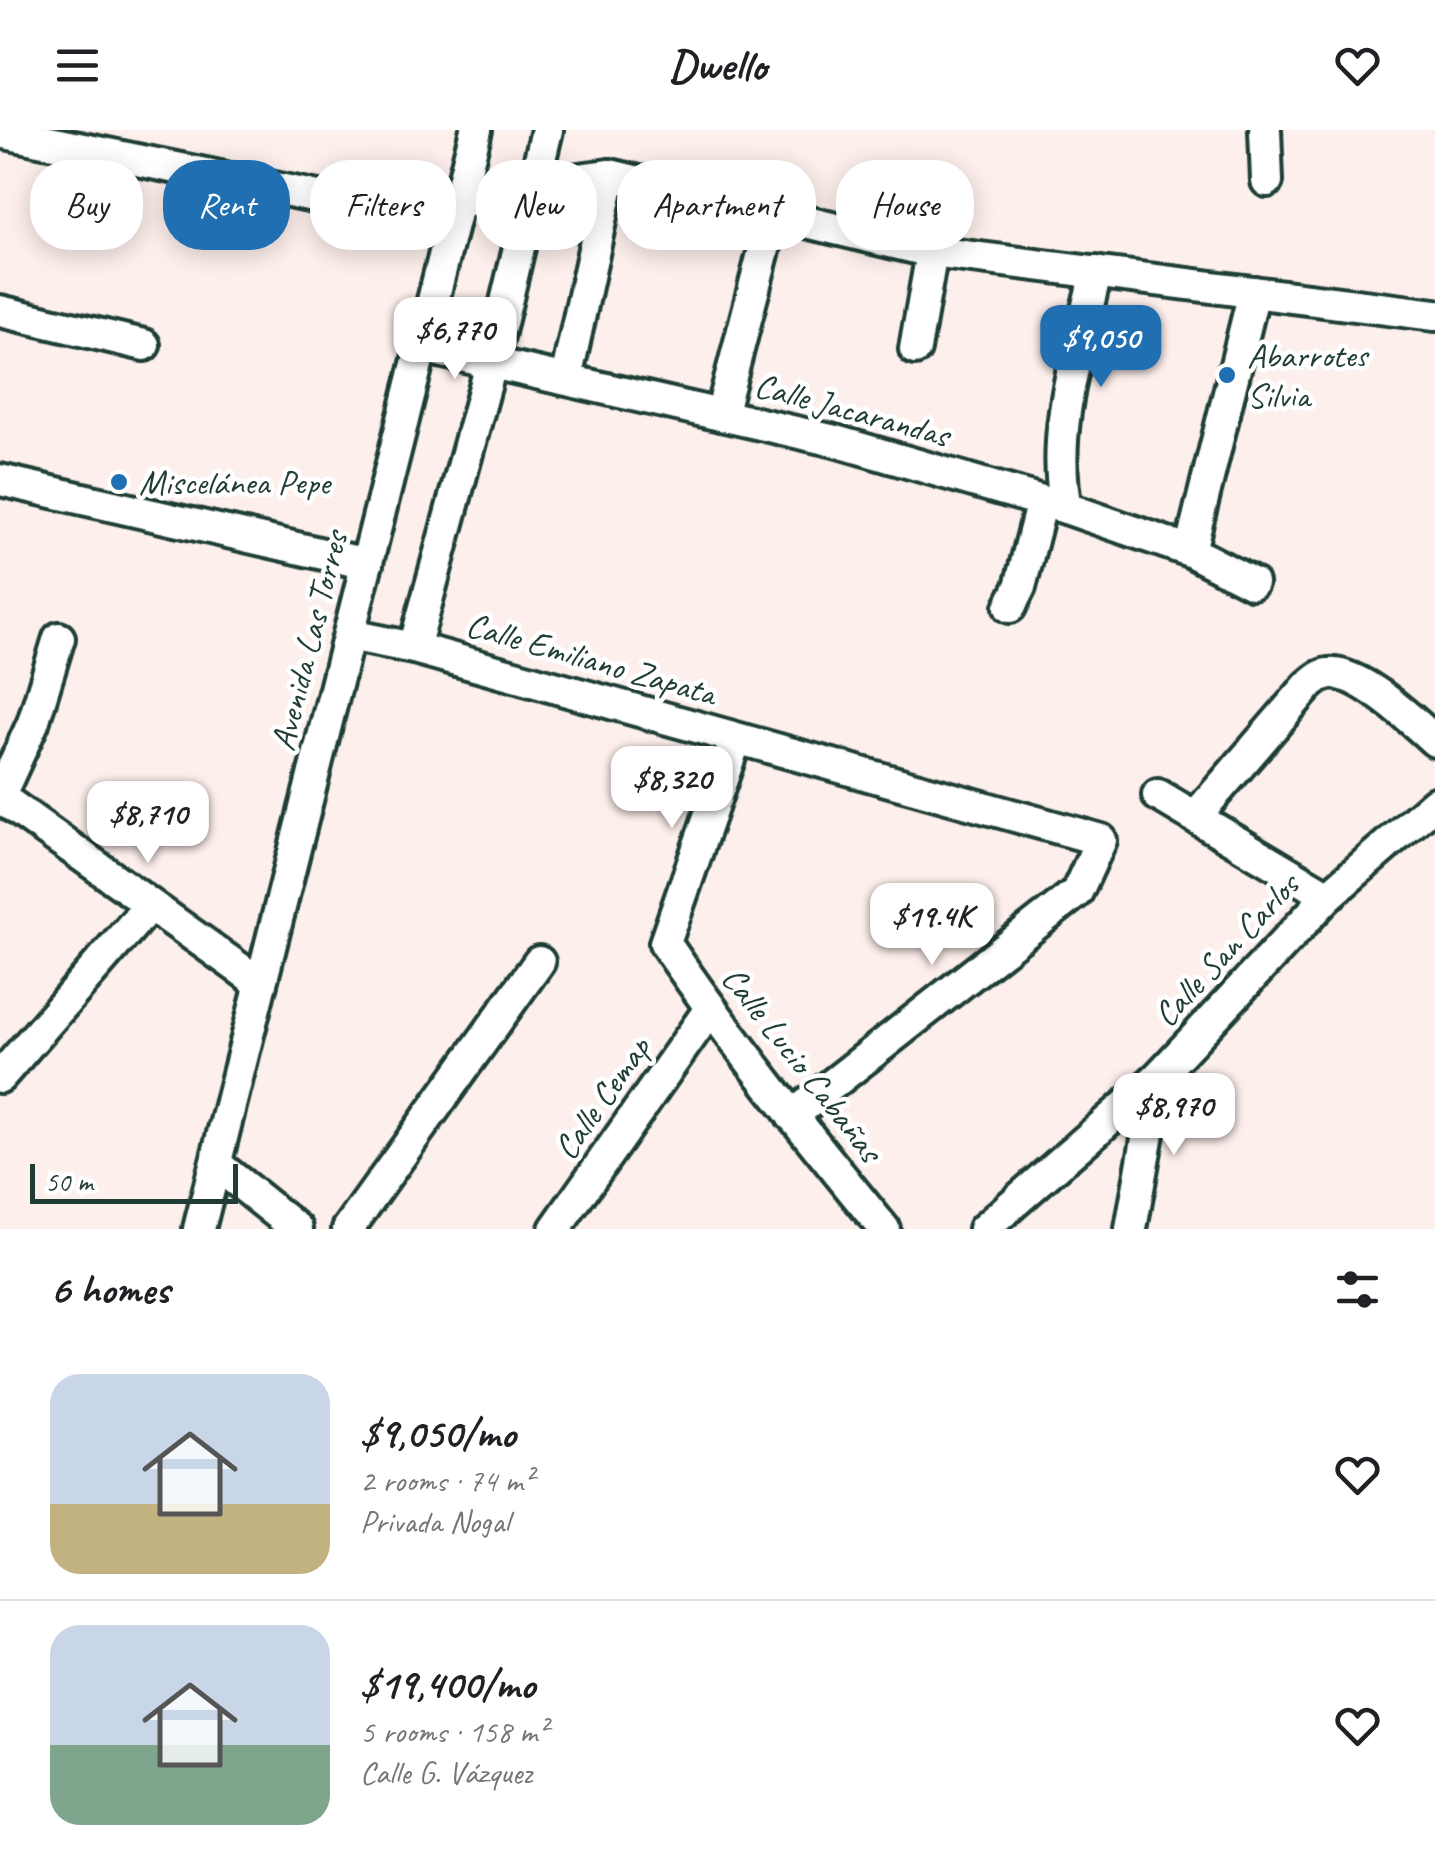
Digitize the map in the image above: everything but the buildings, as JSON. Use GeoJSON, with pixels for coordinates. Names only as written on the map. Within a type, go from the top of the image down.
{"type":"FeatureCollection","features":[{"type":"Feature","properties":{"kind":"street","name":"Avenida Las Torres"},"geometry":{"type":"LineString","coordinates":[[199,1229],[476,130]]}},
{"type":"Feature","properties":{"kind":"street"},"geometry":{"type":"LineString","coordinates":[[539,160],[547,130]]}},
{"type":"Feature","properties":{"kind":"street"},"geometry":{"type":"LineString","coordinates":[[1265,130],[1267,180]]}},
{"type":"Feature","properties":{"kind":"street"},"geometry":{"type":"LineString","coordinates":[[0,132],[128,144],[367,207],[457,204],[476,199]]}},
{"type":"Feature","properties":{"kind":"street"},"geometry":{"type":"LineString","coordinates":[[566,379],[610,175]]}},
{"type":"Feature","properties":{"kind":"street"},"geometry":{"type":"LineString","coordinates":[[597,177],[617,177]]}},
{"type":"Feature","properties":{"kind":"street"},"geometry":{"type":"LineString","coordinates":[[816,225],[932,252],[1435,315]]}},
{"type":"Feature","properties":{"kind":"street"},"geometry":{"type":"LineString","coordinates":[[414,648],[492,362],[517,250]]}},
{"type":"Feature","properties":{"kind":"street"},"geometry":{"type":"LineString","coordinates":[[721,415],[764,250]]}},
{"type":"Feature","properties":{"kind":"street"},"geometry":{"type":"LineString","coordinates":[[915,349],[932,252]]}},
{"type":"Feature","properties":{"kind":"street"},"geometry":{"type":"LineString","coordinates":[[1010,607],[1054,504],[1060,478],[1063,419],[1096,272]]}},
{"type":"Feature","properties":{"kind":"street"},"geometry":{"type":"LineString","coordinates":[[1190,551],[1254,292]]}},
{"type":"Feature","properties":{"kind":"street"},"geometry":{"type":"LineString","coordinates":[[0,312],[144,345]]}},
{"type":"Feature","properties":{"kind":"street","name":"Calle Jacarandas"},"geometry":{"type":"LineString","coordinates":[[422,347],[834,441],[1054,504],[1190,551],[1252,583]]}},
{"type":"Feature","properties":{"kind":"street"},"geometry":{"type":"LineString","coordinates":[[0,480],[367,564]]}},
{"type":"Feature","properties":{"kind":"street","name":"Calle Emiliano Zapata"},"geometry":{"type":"LineString","coordinates":[[349,634],[414,648],[1100,840],[1077,892],[792,1116]]}},
{"type":"Feature","properties":{"kind":"street"},"geometry":{"type":"LineString","coordinates":[[59,638],[33,723],[0,796],[261,984]]}},
{"type":"Feature","properties":{"kind":"street"},"geometry":{"type":"LineString","coordinates":[[1196,817],[1308,686],[1324,674],[1341,674],[1394,704],[1435,742]]}},
{"type":"Feature","properties":{"kind":"street","name":"Calle Lucio Cabañas"},"geometry":{"type":"LineString","coordinates":[[736,739],[665,943],[710,1010],[884,1229]]}},
{"type":"Feature","properties":{"kind":"street"},"geometry":{"type":"LineString","coordinates":[[1158,794],[1328,896]]}},
{"type":"Feature","properties":{"kind":"street","name":"Calle San Carlos"},"geometry":{"type":"LineString","coordinates":[[984,1229],[1158,1077],[1328,896],[1435,803]]}},
{"type":"Feature","properties":{"kind":"street"},"geometry":{"type":"LineString","coordinates":[[0,1077],[150,905]]}},
{"type":"Feature","properties":{"kind":"street"},"geometry":{"type":"LineString","coordinates":[[348,1229],[539,962]]}},
{"type":"Feature","properties":{"kind":"street","name":"Calle Cemap"},"geometry":{"type":"LineString","coordinates":[[555,1229],[710,1010]]}},
{"type":"Feature","properties":{"kind":"street"},"geometry":{"type":"LineString","coordinates":[[1130,1229],[1158,1077]]}},
{"type":"Feature","properties":{"kind":"street"},"geometry":{"type":"LineString","coordinates":[[216,1164],[297,1229]]}},
{"type":"Feature","properties":{"kind":"place","name":"Abarrotes Silvia"},"geometry":{"type":"Point","coordinates":[1227,375]}},
{"type":"Feature","properties":{"kind":"place","name":"Miscelánea Pepe"},"geometry":{"type":"Point","coordinates":[119,482]}}]}
